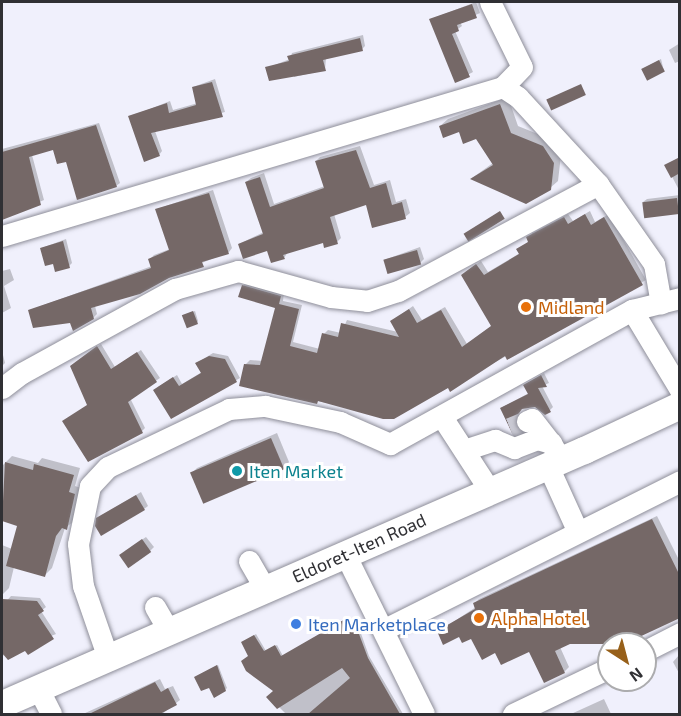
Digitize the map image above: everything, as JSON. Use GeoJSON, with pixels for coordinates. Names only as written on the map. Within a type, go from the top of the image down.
{"type":"FeatureCollection","features":[{"type":"Feature","properties":{"kind":"main road","name":"Eldoret-Iten Road"},"geometry":{"type":"LineString","coordinates":[[2,704],[490,491],[553,456],[680,405]]}},
{"type":"Feature","properties":{"kind":"street"},"geometry":{"type":"LineString","coordinates":[[2,236],[503,87],[522,67],[490,2]]}},
{"type":"Feature","properties":{"kind":"street"},"geometry":{"type":"LineString","coordinates":[[108,658],[84,586],[78,544],[90,486],[108,468],[192,423],[229,409],[265,406],[340,422],[390,444],[632,310],[670,301],[654,264],[598,184],[518,97],[503,87]]}},
{"type":"Feature","properties":{"kind":"street"},"geometry":{"type":"LineString","coordinates":[[2,388],[22,373],[175,289],[238,271],[332,297],[367,301],[398,291],[598,184]]}},
{"type":"Feature","properties":{"kind":"street"},"geometry":{"type":"LineString","coordinates":[[632,310],[680,390]]}},
{"type":"Feature","properties":{"kind":"street"},"geometry":{"type":"LineString","coordinates":[[442,417],[490,491]]}},
{"type":"Feature","properties":{"kind":"street"},"geometry":{"type":"LineString","coordinates":[[464,450],[532,419],[553,456],[578,532]]}},
{"type":"Feature","properties":{"kind":"street"},"geometry":{"type":"LineString","coordinates":[[510,430],[514,448],[537,439],[553,456]]}},
{"type":"Feature","properties":{"kind":"street"},"geometry":{"type":"LineString","coordinates":[[385,629],[680,481]]}},
{"type":"Feature","properties":{"kind":"street"},"geometry":{"type":"LineString","coordinates":[[345,554],[385,629],[424,714]]}},
{"type":"Feature","properties":{"kind":"street"},"geometry":{"type":"LineString","coordinates":[[249,561],[265,589]]}},
{"type":"Feature","properties":{"kind":"street"},"geometry":{"type":"LineString","coordinates":[[155,607],[169,631]]}},
{"type":"Feature","properties":{"kind":"street"},"geometry":{"type":"LineString","coordinates":[[657,645],[680,633]]}},
{"type":"Feature","properties":{"kind":"street"},"geometry":{"type":"LineString","coordinates":[[513,714],[597,675]]}},
{"type":"Feature","properties":{"kind":"street"},"geometry":{"type":"LineString","coordinates":[[38,688],[51,714]]}},
{"type":"Feature","properties":{"kind":"building"},"geometry":{"type":"Polygon","coordinates":[[[472,4],[477,18],[457,25],[459,31],[452,34],[470,77],[455,83],[429,19],[472,4]]]}},
{"type":"Feature","properties":{"kind":"building"},"geometry":{"type":"Polygon","coordinates":[[[360,38],[363,51],[323,60],[326,71],[269,81],[265,67],[289,61],[287,56],[360,38]]]}},
{"type":"Feature","properties":{"kind":"building"},"geometry":{"type":"Polygon","coordinates":[[[659,60],[665,72],[647,81],[641,69],[659,60]]]}},
{"type":"Feature","properties":{"kind":"building"},"geometry":{"type":"Polygon","coordinates":[[[212,82],[223,117],[151,133],[160,156],[144,162],[128,116],[167,103],[169,113],[196,105],[192,87],[212,82]]]}},
{"type":"Feature","properties":{"kind":"building"},"geometry":{"type":"Polygon","coordinates":[[[581,84],[586,95],[551,110],[546,99],[581,84]]]}},
{"type":"Feature","properties":{"kind":"building"},"geometry":{"type":"Polygon","coordinates":[[[500,104],[511,133],[543,146],[554,163],[551,190],[526,204],[470,179],[493,165],[476,139],[463,144],[459,132],[443,138],[439,126],[500,104]]]}},
{"type":"Feature","properties":{"kind":"building"},"geometry":{"type":"Polygon","coordinates":[[[96,125],[117,187],[77,200],[66,162],[57,164],[53,150],[29,157],[41,205],[2,220],[2,152],[96,125]]]}},
{"type":"Feature","properties":{"kind":"building"},"geometry":{"type":"Polygon","coordinates":[[[356,150],[370,188],[386,183],[392,205],[402,202],[406,219],[372,228],[366,205],[330,217],[338,244],[324,248],[323,243],[283,255],[285,259],[271,263],[267,251],[243,259],[238,244],[263,234],[245,182],[260,177],[270,207],[324,188],[315,161],[356,150]]]}},
{"type":"Feature","properties":{"kind":"building"},"geometry":{"type":"Polygon","coordinates":[[[680,157],[680,173],[671,178],[664,165],[680,157]]]}},
{"type":"Feature","properties":{"kind":"building"},"geometry":{"type":"Polygon","coordinates":[[[209,193],[229,254],[202,262],[204,267],[169,278],[140,294],[91,308],[94,319],[73,331],[70,323],[33,328],[28,310],[151,268],[148,259],[169,250],[155,209],[209,193]]]}},
{"type":"Feature","properties":{"kind":"building"},"geometry":{"type":"Polygon","coordinates":[[[677,198],[679,214],[644,218],[642,202],[677,198]]]}},
{"type":"Feature","properties":{"kind":"building"},"geometry":{"type":"Polygon","coordinates":[[[500,211],[505,219],[468,241],[464,234],[500,211]]]}},
{"type":"Feature","properties":{"kind":"building"},"geometry":{"type":"Polygon","coordinates":[[[585,214],[591,225],[604,217],[643,285],[507,360],[505,356],[450,392],[448,388],[394,419],[383,419],[318,401],[317,404],[239,386],[244,364],[260,365],[275,308],[238,297],[242,285],[281,296],[279,304],[299,309],[290,346],[317,353],[322,333],[338,337],[341,323],[399,337],[390,321],[409,309],[417,323],[441,310],[462,347],[491,326],[461,275],[476,264],[484,275],[519,254],[516,249],[528,242],[526,237],[564,217],[568,224],[585,214]]]}},
{"type":"Feature","properties":{"kind":"building"},"geometry":{"type":"Polygon","coordinates":[[[63,241],[70,268],[55,272],[53,264],[45,266],[40,248],[63,241]]]}},
{"type":"Feature","properties":{"kind":"building"},"geometry":{"type":"Polygon","coordinates":[[[417,250],[421,264],[387,274],[383,260],[417,250]]]}},
{"type":"Feature","properties":{"kind":"building"},"geometry":{"type":"Polygon","coordinates":[[[193,311],[198,324],[187,328],[182,315],[193,311]]]}},
{"type":"Feature","properties":{"kind":"building"},"geometry":{"type":"Polygon","coordinates":[[[97,346],[111,369],[137,352],[157,382],[128,402],[143,433],[88,462],[62,421],[87,405],[70,366],[97,346]]]}},
{"type":"Feature","properties":{"kind":"building"},"geometry":{"type":"Polygon","coordinates":[[[209,356],[225,359],[237,382],[171,419],[153,390],[173,377],[179,386],[201,373],[195,363],[209,356]]]}},
{"type":"Feature","properties":{"kind":"building"},"geometry":{"type":"Polygon","coordinates":[[[541,375],[547,387],[538,388],[551,412],[545,415],[535,407],[522,409],[514,420],[521,432],[512,433],[500,408],[528,394],[523,385],[541,375]]]}},
{"type":"Feature","properties":{"kind":"building","name":"Iten Market"},"geometry":{"type":"Polygon","coordinates":[[[271,438],[284,469],[203,504],[190,472],[271,438]]]}},
{"type":"Feature","properties":{"kind":"building"},"geometry":{"type":"Polygon","coordinates":[[[5,462],[33,470],[34,464],[74,475],[69,492],[75,494],[67,530],[62,528],[56,536],[45,577],[6,566],[17,526],[2,521],[5,462]]]}},
{"type":"Feature","properties":{"kind":"building"},"geometry":{"type":"Polygon","coordinates":[[[136,495],[145,510],[101,536],[95,526],[96,518],[136,495]]]}},
{"type":"Feature","properties":{"kind":"building"},"geometry":{"type":"Polygon","coordinates":[[[652,519],[680,576],[680,618],[650,632],[597,632],[597,644],[570,644],[555,651],[565,673],[544,683],[529,652],[501,665],[495,653],[482,660],[471,639],[462,643],[459,637],[443,645],[437,631],[475,609],[473,603],[652,519]]]}},
{"type":"Feature","properties":{"kind":"building"},"geometry":{"type":"Polygon","coordinates":[[[142,539],[151,552],[128,568],[119,555],[142,539]]]}},
{"type":"Feature","properties":{"kind":"building"},"geometry":{"type":"Polygon","coordinates":[[[2,599],[37,601],[44,611],[38,615],[54,639],[28,655],[25,651],[8,660],[2,653],[2,599]]]}},
{"type":"Feature","properties":{"kind":"building"},"geometry":{"type":"Polygon","coordinates":[[[347,618],[352,627],[356,626],[368,658],[400,714],[308,714],[350,678],[342,668],[277,709],[266,697],[273,691],[246,671],[241,661],[248,656],[241,642],[254,635],[264,651],[275,645],[281,656],[347,618]]]}},
{"type":"Feature","properties":{"kind":"building"},"geometry":{"type":"Polygon","coordinates":[[[217,665],[226,691],[214,698],[209,688],[201,691],[194,677],[217,665]]]}},
{"type":"Feature","properties":{"kind":"building"},"geometry":{"type":"Polygon","coordinates":[[[155,682],[161,692],[168,688],[177,705],[160,714],[89,714],[155,682]]]}},
{"type":"Feature","properties":{"kind":"tunnel"},"geometry":{"type":"LineString","coordinates":[[510,428],[527,421]]}},
{"type":"Feature","properties":{"kind":"place","name":"Midland"},"geometry":{"type":"Point","coordinates":[526,307]}},
{"type":"Feature","properties":{"kind":"place","name":"Iten Market"},"geometry":{"type":"Point","coordinates":[237,471]}},
{"type":"Feature","properties":{"kind":"place","name":"Alpha Hotel"},"geometry":{"type":"Point","coordinates":[479,618]}},
{"type":"Feature","properties":{"kind":"place","name":"Iten Marketplace"},"geometry":{"type":"Point","coordinates":[296,624]}}]}
